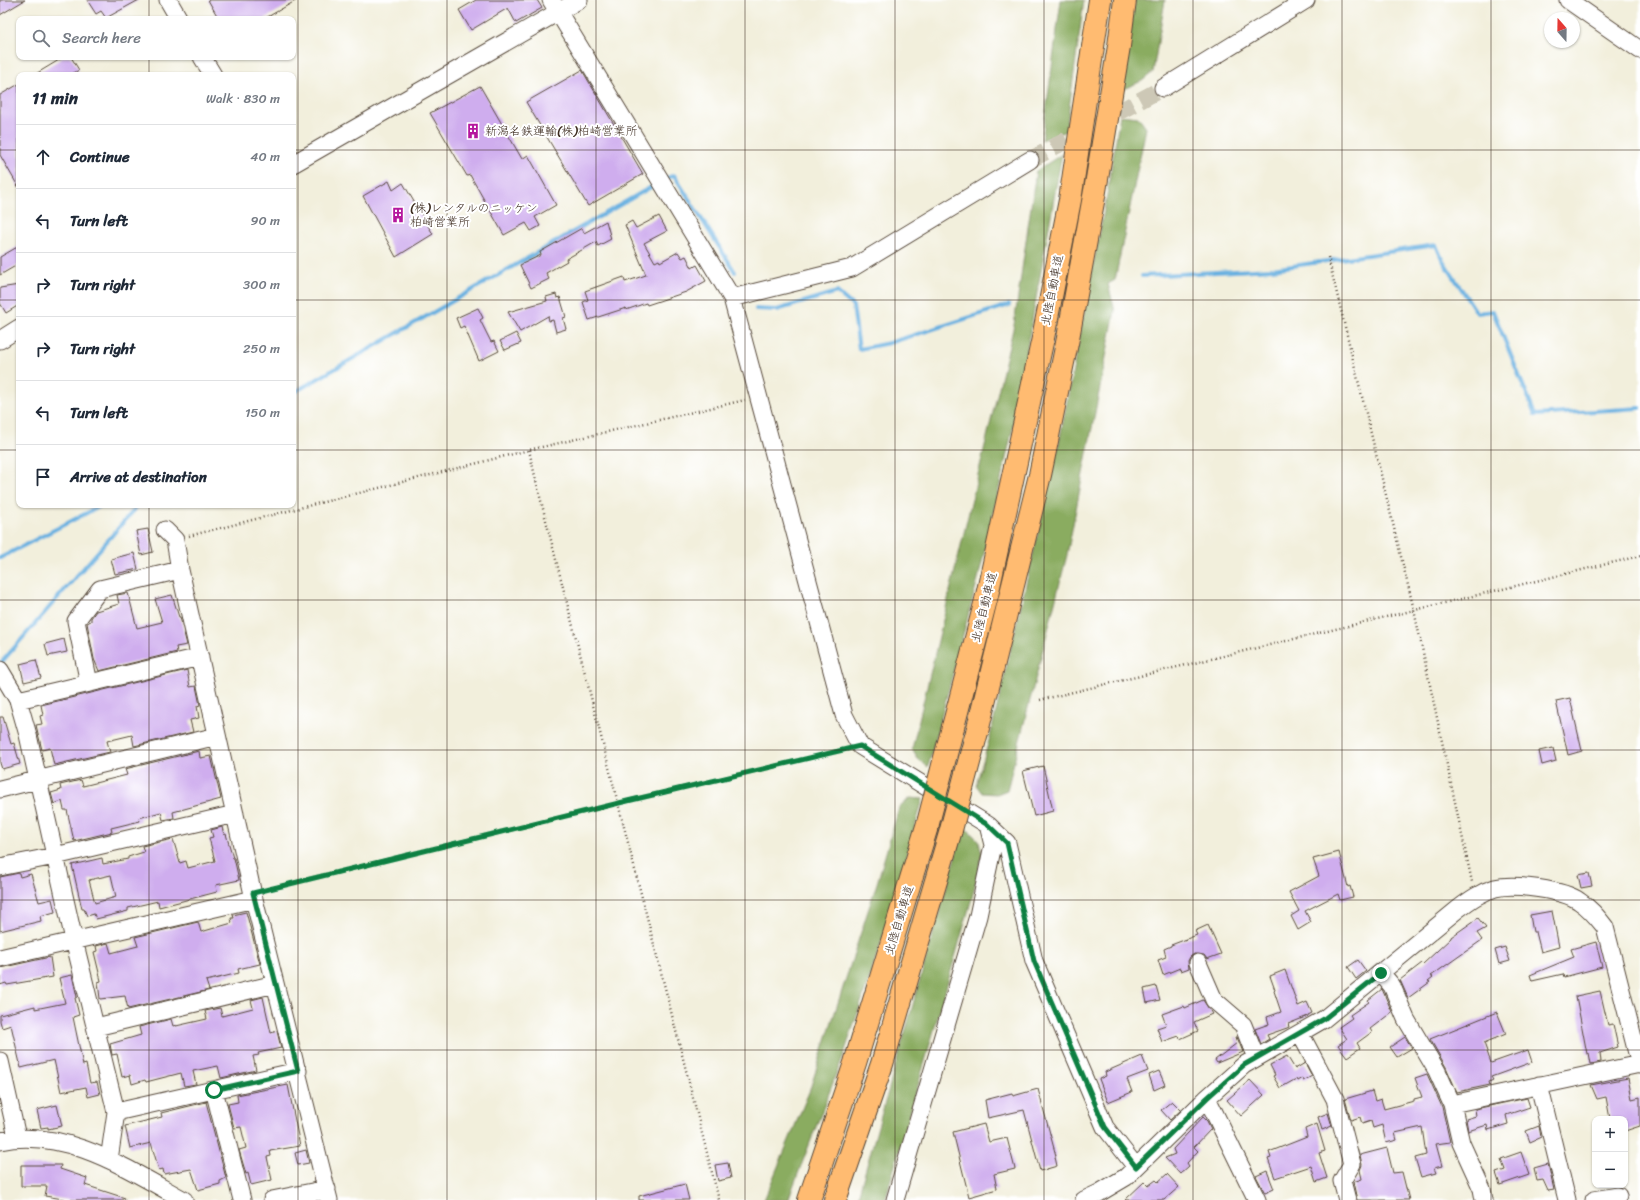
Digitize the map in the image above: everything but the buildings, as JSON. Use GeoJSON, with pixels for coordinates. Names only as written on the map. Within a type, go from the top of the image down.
{"type":"FeatureCollection","features":[{"type":"Feature","properties":{"kind":"highway","name":"北陸自動車道"},"geometry":{"type":"LineString","coordinates":[[810,1196],[855,1064],[928,823],[986,600],[1043,338],[1071,193],[1100,0]]}},
{"type":"Feature","properties":{"kind":"highway","name":"北陸自動車道"},"geometry":{"type":"LineString","coordinates":[[835,1200],[882,1064],[951,830],[977,732],[1040,475],[1068,338],[1095,191],[1119,46],[1125,0]]}},
{"type":"Feature","properties":{"kind":"highway"},"geometry":{"type":"LineString","coordinates":[[843,1200],[882,1064]]}},
{"type":"Feature","properties":{"kind":"street"},"geometry":{"type":"LineString","coordinates":[[168,0],[177,16]]}},
{"type":"Feature","properties":{"kind":"street"},"geometry":{"type":"LineString","coordinates":[[296,162],[555,6],[579,0]]}},
{"type":"Feature","properties":{"kind":"street"},"geometry":{"type":"LineString","coordinates":[[1163,88],[1306,0]]}},
{"type":"Feature","properties":{"kind":"street"},"geometry":{"type":"LineString","coordinates":[[1571,1],[1640,50]]}},
{"type":"Feature","properties":{"kind":"street"},"geometry":{"type":"LineString","coordinates":[[555,6],[732,298],[760,397],[844,714],[860,746],[988,825],[1007,843],[1034,961],[1105,1127],[1136,1167]]}},
{"type":"Feature","properties":{"kind":"street"},"geometry":{"type":"LineString","coordinates":[[204,60],[211,72]]}},
{"type":"Feature","properties":{"kind":"street"},"geometry":{"type":"LineString","coordinates":[[732,298],[852,268],[1030,160]]}},
{"type":"Feature","properties":{"kind":"street"},"geometry":{"type":"LineString","coordinates":[[0,340],[16,330]]}},
{"type":"Feature","properties":{"kind":"street"},"geometry":{"type":"LineString","coordinates":[[170,535],[180,570],[275,984],[328,1194],[272,1200]]}},
{"type":"Feature","properties":{"kind":"street"},"geometry":{"type":"LineString","coordinates":[[89,683],[76,621],[100,589],[180,570]]}},
{"type":"Feature","properties":{"kind":"street"},"geometry":{"type":"LineString","coordinates":[[18,700],[200,657]]}},
{"type":"Feature","properties":{"kind":"street"},"geometry":{"type":"LineString","coordinates":[[0,670],[18,700],[116,1112],[109,1160]]}},
{"type":"Feature","properties":{"kind":"street"},"geometry":{"type":"LineString","coordinates":[[0,789],[217,736]]}},
{"type":"Feature","properties":{"kind":"street"},"geometry":{"type":"LineString","coordinates":[[0,867],[55,856],[235,814]]}},
{"type":"Feature","properties":{"kind":"street"},"geometry":{"type":"LineString","coordinates":[[896,1200],[978,916],[993,845],[988,825]]}},
{"type":"Feature","properties":{"kind":"street"},"geometry":{"type":"LineString","coordinates":[[1084,1200],[1126,1177],[1207,1098],[1244,1065],[1324,1019],[1475,896],[1496,887],[1522,886],[1558,892],[1578,900],[1594,912],[1605,927],[1640,1064],[1452,1104]]}},
{"type":"Feature","properties":{"kind":"street"},"geometry":{"type":"LineString","coordinates":[[0,958],[254,896]]}},
{"type":"Feature","properties":{"kind":"street"},"geometry":{"type":"LineString","coordinates":[[1198,963],[1214,1000],[1243,1025],[1256,1058]]}},
{"type":"Feature","properties":{"kind":"street"},"geometry":{"type":"LineString","coordinates":[[1381,973],[1392,986],[1406,1019],[1437,1071],[1452,1104],[1461,1143],[1482,1189],[1484,1200]]}},
{"type":"Feature","properties":{"kind":"street"},"geometry":{"type":"LineString","coordinates":[[96,1027],[275,984]]}},
{"type":"Feature","properties":{"kind":"street"},"geometry":{"type":"LineString","coordinates":[[1300,1033],[1335,1099],[1352,1164],[1342,1181],[1347,1200]]}},
{"type":"Feature","properties":{"kind":"street"},"geometry":{"type":"LineString","coordinates":[[0,1061],[17,1137]]}},
{"type":"Feature","properties":{"kind":"street"},"geometry":{"type":"LineString","coordinates":[[116,1112],[298,1071]]}},
{"type":"Feature","properties":{"kind":"street"},"geometry":{"type":"LineString","coordinates":[[1539,1085],[1567,1200]]}},
{"type":"Feature","properties":{"kind":"street"},"geometry":{"type":"LineString","coordinates":[[214,1090],[242,1200]]}},
{"type":"Feature","properties":{"kind":"street"},"geometry":{"type":"LineString","coordinates":[[1207,1098],[1257,1200]]}},
{"type":"Feature","properties":{"kind":"street"},"geometry":{"type":"LineString","coordinates":[[0,1140],[17,1137],[63,1142],[109,1160],[184,1200]]}},
{"type":"Feature","properties":{"kind":"street"},"geometry":{"type":"LineString","coordinates":[[1594,1200],[1618,1196]]}},
{"type":"Feature","properties":{"kind":"path"},"geometry":{"type":"LineString","coordinates":[[1328,257],[1414,610],[1475,896]]}},
{"type":"Feature","properties":{"kind":"path"},"geometry":{"type":"LineString","coordinates":[[296,505],[760,397]]}},
{"type":"Feature","properties":{"kind":"path"},"geometry":{"type":"LineString","coordinates":[[530,450],[537,484],[719,1200]]}},
{"type":"Feature","properties":{"kind":"path"},"geometry":{"type":"LineString","coordinates":[[170,535],[284,508]]}},
{"type":"Feature","properties":{"kind":"path"},"geometry":{"type":"LineString","coordinates":[[1040,700],[1640,556]]}},
{"type":"Feature","properties":{"kind":"path"},"geometry":{"type":"LineString","coordinates":[[254,896],[619,803],[860,746]]}},
{"type":"Feature","properties":{"kind":"green space"},"geometry":{"type":"Polygon","coordinates":[[[1061,0],[1084,0],[1066,131],[1042,140],[1061,0]]]}},
{"type":"Feature","properties":{"kind":"green space"},"geometry":{"type":"Polygon","coordinates":[[[1135,0],[1165,0],[1153,72],[1142,81],[1121,90],[1135,0]]]}},
{"type":"Feature","properties":{"kind":"green space"},"geometry":{"type":"Polygon","coordinates":[[[1120,115],[1138,117],[1146,128],[1115,280],[1108,284],[1115,311],[1067,555],[1007,790],[997,794],[982,793],[976,785],[990,737],[1058,448],[1107,195],[1120,115]]]}},
{"type":"Feature","properties":{"kind":"green space"},"geometry":{"type":"Polygon","coordinates":[[[1062,154],[1012,432],[979,575],[928,767],[917,758],[912,749],[1014,325],[1036,171],[1062,154]]]}},
{"type":"Feature","properties":{"kind":"green space"},"geometry":{"type":"Polygon","coordinates":[[[910,798],[923,799],[888,922],[844,1054],[788,1200],[764,1200],[809,1092],[877,883],[899,808],[910,798]]]}},
{"type":"Feature","properties":{"kind":"green space"},"geometry":{"type":"Polygon","coordinates":[[[964,826],[979,841],[982,854],[972,898],[885,1200],[857,1200],[964,826]]]}},
{"type":"Feature","properties":{"kind":"waterway"},"geometry":{"type":"LineString","coordinates":[[665,179],[674,175],[735,272]]}},
{"type":"Feature","properties":{"kind":"waterway"},"geometry":{"type":"LineString","coordinates":[[296,391],[658,183]]}},
{"type":"Feature","properties":{"kind":"waterway"},"geometry":{"type":"LineString","coordinates":[[1142,276],[1272,269],[1436,245],[1442,259],[1477,313],[1493,311],[1535,415],[1640,408]]}},
{"type":"Feature","properties":{"kind":"waterway"},"geometry":{"type":"LineString","coordinates":[[756,309],[777,310],[837,292],[853,306],[859,349],[889,343],[1009,305]]}},
{"type":"Feature","properties":{"kind":"waterway"},"geometry":{"type":"LineString","coordinates":[[0,558],[96,508]]}},
{"type":"Feature","properties":{"kind":"waterway"},"geometry":{"type":"LineString","coordinates":[[0,664],[135,509]]}},
{"type":"Feature","properties":{"kind":"tunnel"},"geometry":{"type":"LineString","coordinates":[[1030,160],[1163,88]]}},
{"type":"Feature","properties":{"kind":"place","name":"新潟名鉄運輸(株)柏崎営業所"},"geometry":{"type":"Point","coordinates":[473,131]}},
{"type":"Feature","properties":{"kind":"place","name":"(株)レンタルのニッケン 柏崎営業所"},"geometry":{"type":"Point","coordinates":[398,215]}},
{"type":"Feature","properties":{"kind":"route"},"geometry":{"type":"LineString","coordinates":[[214,1090],[298,1071],[253,893],[619,803],[860,746],[988,825],[1007,843],[1034,961],[1105,1127],[1136,1167],[1207,1098],[1244,1065],[1324,1019],[1381,973]]}}]}
